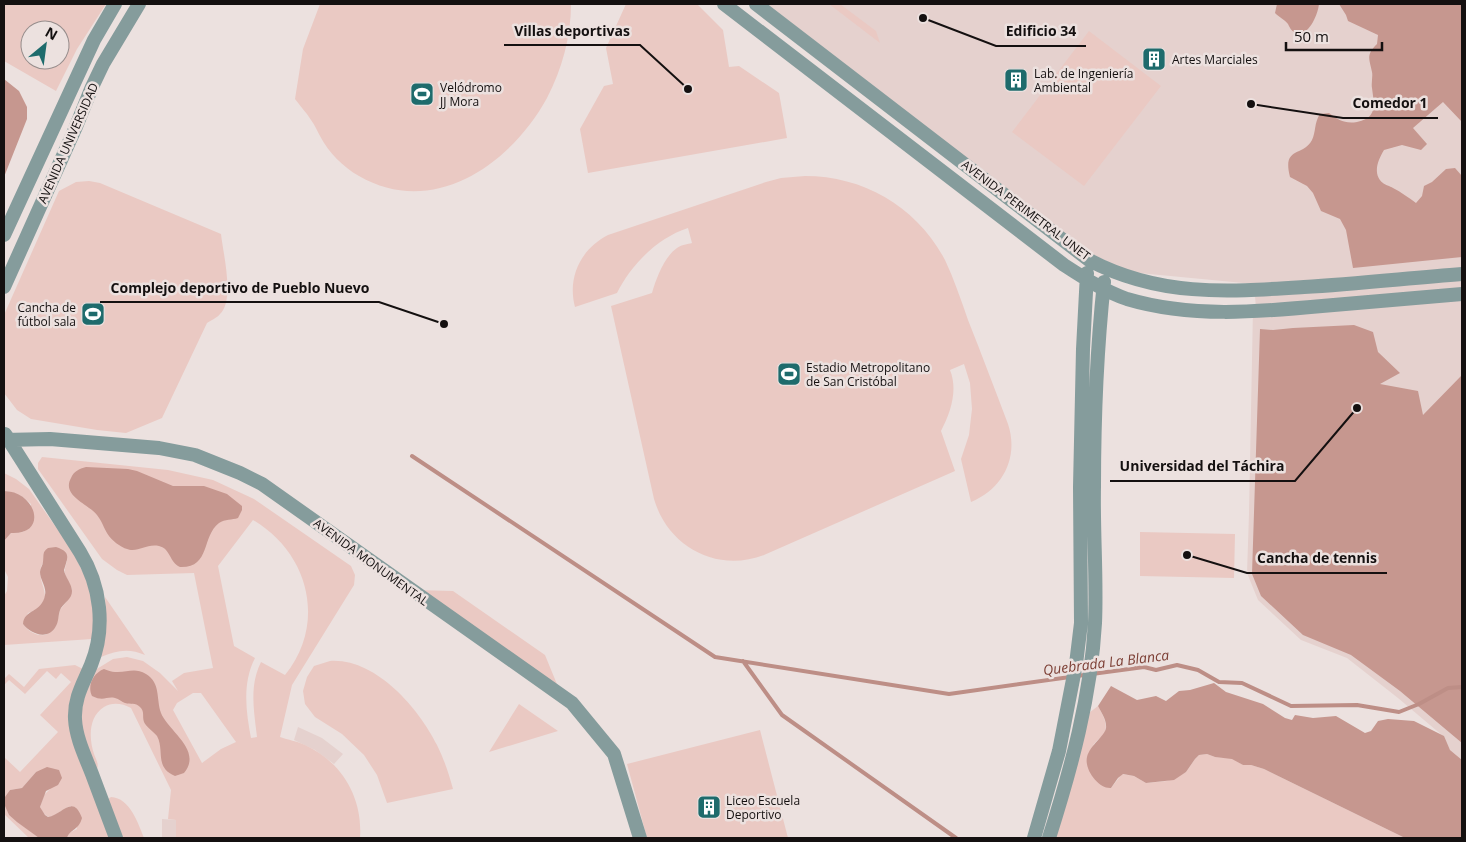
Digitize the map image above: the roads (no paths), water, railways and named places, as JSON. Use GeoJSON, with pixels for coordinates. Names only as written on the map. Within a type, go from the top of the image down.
{"type":"FeatureCollection","features":[{"type":"Feature","properties":{"kind":"street","name":"AVENIDA UNIVERSIDAD"},"geometry":{"type":"LineString","coordinates":[[4,235],[94,40],[115,4]]}},
{"type":"Feature","properties":{"kind":"street","name":"AVENIDA UNIVERSIDAD"},"geometry":{"type":"LineString","coordinates":[[4,287],[96,79],[139,4]]}},
{"type":"Feature","properties":{"kind":"street"},"geometry":{"type":"LineString","coordinates":[[724,4],[1064,265],[1103,290],[1149,304],[1199,312],[1248,313],[1462,294]]}},
{"type":"Feature","properties":{"kind":"street","name":"AVENIDA PERIMETRAL UNET"},"geometry":{"type":"LineString","coordinates":[[756,4],[1089,260],[1123,276],[1163,286],[1208,291],[1334,285],[1462,274]]}},
{"type":"Feature","properties":{"kind":"street"},"geometry":{"type":"LineString","coordinates":[[1049,838],[1072,755],[1090,668],[1080,487],[1089,260]]}},
{"type":"Feature","properties":{"kind":"street"},"geometry":{"type":"LineString","coordinates":[[1034,838],[1059,751],[1076,664],[1088,623],[1098,361],[1106,268]]}},
{"type":"Feature","properties":{"kind":"street"},"geometry":{"type":"LineString","coordinates":[[5,437],[80,552],[90,569],[96,588],[100,614],[98,640],[91,665],[78,694],[75,710],[80,742],[116,838]]}},
{"type":"Feature","properties":{"kind":"street","name":"AVENIDA MONUMENTAL"},"geometry":{"type":"LineString","coordinates":[[5,437],[159,448],[196,455],[262,484],[572,703],[614,754],[640,838]]}},
{"type":"Feature","properties":{"kind":"waterway"},"geometry":{"type":"LineString","coordinates":[[412,456],[715,657],[949,694],[1070,677]]}},
{"type":"Feature","properties":{"kind":"waterway"},"geometry":{"type":"LineString","coordinates":[[743,661],[782,715],[956,838]]}},
{"type":"Feature","properties":{"kind":"waterway","name":"Quebrada La Blanca"},"geometry":{"type":"LineString","coordinates":[[1077,676],[1144,667],[1156,670],[1177,665],[1198,670],[1219,682],[1242,683],[1291,706],[1357,705],[1399,712],[1419,704],[1448,688],[1462,687]]}},
{"type":"Feature","properties":{"kind":"place","name":"Edificio 34"},"geometry":{"type":"Point","coordinates":[923,18]}},
{"type":"Feature","properties":{"kind":"place","name":"Artes Marciales"},"geometry":{"type":"Point","coordinates":[1154,59]}},
{"type":"Feature","properties":{"kind":"place","name":"Lab. de Ingeniería Ambiental"},"geometry":{"type":"Point","coordinates":[1016,80]}},
{"type":"Feature","properties":{"kind":"place","name":"Villas deportivas"},"geometry":{"type":"Point","coordinates":[688,89]}},
{"type":"Feature","properties":{"kind":"place","name":"Velódromo JJ Mora"},"geometry":{"type":"Point","coordinates":[422,94]}},
{"type":"Feature","properties":{"kind":"place","name":"Comedor 1"},"geometry":{"type":"Point","coordinates":[1251,104]}},
{"type":"Feature","properties":{"kind":"place","name":"Cancha de fútbol sala"},"geometry":{"type":"Point","coordinates":[93,314]}},
{"type":"Feature","properties":{"kind":"place","name":"Complejo deportivo de Pueblo Nuevo"},"geometry":{"type":"Point","coordinates":[444,324]}},
{"type":"Feature","properties":{"kind":"place","name":"Estadio Metropolitano de San Cristóbal"},"geometry":{"type":"Point","coordinates":[789,374]}},
{"type":"Feature","properties":{"kind":"place","name":"Universidad del Táchira"},"geometry":{"type":"Point","coordinates":[1357,408]}},
{"type":"Feature","properties":{"kind":"place","name":"Cancha de tennis"},"geometry":{"type":"Point","coordinates":[1187,555]}},
{"type":"Feature","properties":{"kind":"place","name":"Liceo Escuela Deportivo"},"geometry":{"type":"Point","coordinates":[709,807]}}]}
